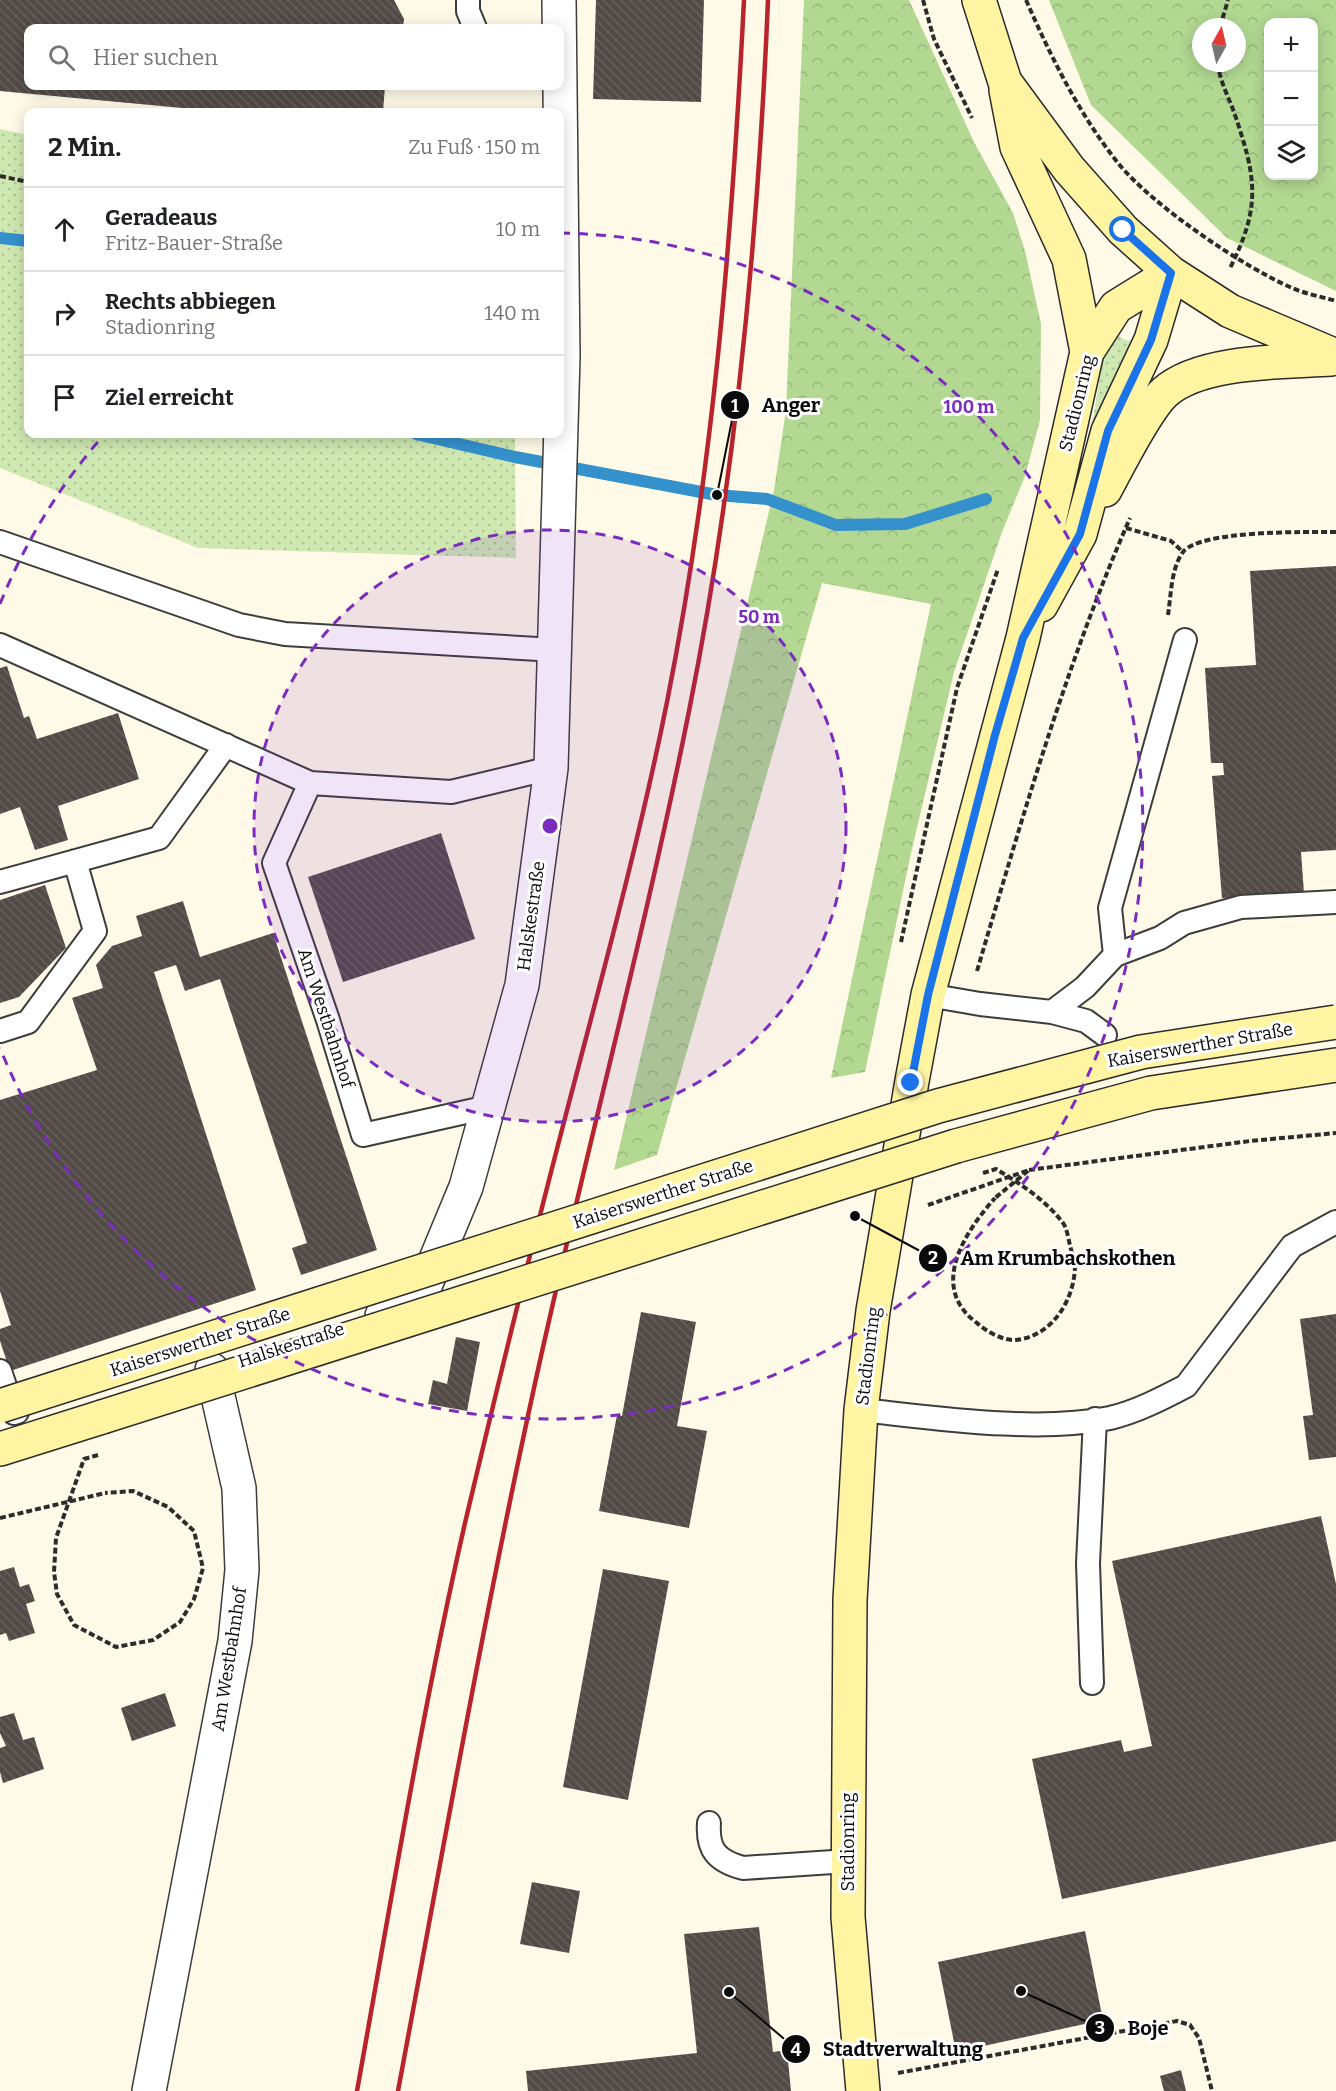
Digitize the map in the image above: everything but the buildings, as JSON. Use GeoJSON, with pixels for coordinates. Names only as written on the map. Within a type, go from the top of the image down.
{"type":"FeatureCollection","features":[{"type":"Feature","properties":{"kind":"main road"},"geometry":{"type":"LineString","coordinates":[[979,0],[1005,82],[1017,147],[1069,259],[1087,352]]}},
{"type":"Feature","properties":{"kind":"main road"},"geometry":{"type":"LineString","coordinates":[[1005,82],[1069,169],[1123,230],[1171,273],[1230,311],[1336,357]]}},
{"type":"Feature","properties":{"kind":"main road","name":"Stadionring"},"geometry":{"type":"LineString","coordinates":[[863,2086],[848,1917],[850,1600],[861,1410],[873,1311],[928,995],[995,735],[1023,638],[1087,352],[1116,307],[1171,273]]}},
{"type":"Feature","properties":{"kind":"main road","name":"Stadionring"},"geometry":{"type":"LineString","coordinates":[[1023,638],[1080,534],[1108,431],[1151,340],[1171,273]]}},
{"type":"Feature","properties":{"kind":"main road"},"geometry":{"type":"LineString","coordinates":[[1080,534],[1131,442],[1165,392],[1189,378],[1230,366],[1336,357]]}},
{"type":"Feature","properties":{"kind":"main road","name":"Kaiserswerther Straße"},"geometry":{"type":"LineString","coordinates":[[3,1418],[938,1106],[1141,1052],[1336,1023]]}},
{"type":"Feature","properties":{"kind":"main road"},"geometry":{"type":"LineString","coordinates":[[0,1449],[956,1146],[1151,1093],[1336,1065]]}},
{"type":"Feature","properties":{"kind":"street","name":"Halskestraße"},"geometry":{"type":"LineString","coordinates":[[559,0],[559,24]]}},
{"type":"Feature","properties":{"kind":"street","name":"Halskestraße"},"geometry":{"type":"LineString","coordinates":[[560,90],[560,108]]}},
{"type":"Feature","properties":{"kind":"street","name":"Halskestraße"},"geometry":{"type":"LineString","coordinates":[[3,1418],[212,1370],[417,1305],[466,1187],[522,985],[551,768],[562,438]]}},
{"type":"Feature","properties":{"kind":"street","name":"Am Westbahnhof"},"geometry":{"type":"LineString","coordinates":[[148,2091],[235,1641],[242,1570],[239,1488],[212,1370]]}},
{"type":"Feature","properties":{"kind":"lane"},"geometry":{"type":"LineString","coordinates":[[468,0],[468,11],[473,24]]}},
{"type":"Feature","properties":{"kind":"lane"},"geometry":{"type":"LineString","coordinates":[[0,542],[239,625],[285,634],[555,650]]}},
{"type":"Feature","properties":{"kind":"lane"},"geometry":{"type":"LineString","coordinates":[[1115,955],[1110,908],[1185,640]]}},
{"type":"Feature","properties":{"kind":"lane"},"geometry":{"type":"LineString","coordinates":[[0,645],[310,783],[451,792],[551,768]]}},
{"type":"Feature","properties":{"kind":"lane"},"geometry":{"type":"LineString","coordinates":[[0,882],[159,838],[225,745]]}},
{"type":"Feature","properties":{"kind":"lane","name":"Am Westbahnhof"},"geometry":{"type":"LineString","coordinates":[[310,783],[274,863],[328,1020],[363,1135],[489,1107]]}},
{"type":"Feature","properties":{"kind":"lane"},"geometry":{"type":"LineString","coordinates":[[0,1031],[28,1022],[95,931],[75,861]]}},
{"type":"Feature","properties":{"kind":"lane"},"geometry":{"type":"LineString","coordinates":[[1052,1012],[1085,987],[1115,955],[1160,938],[1184,922],[1241,907],[1336,902]]}},
{"type":"Feature","properties":{"kind":"lane"},"geometry":{"type":"LineString","coordinates":[[928,995],[980,1004],[1052,1012],[1086,1021],[1105,1035]]}},
{"type":"Feature","properties":{"kind":"lane"},"geometry":{"type":"LineString","coordinates":[[861,1410],[997,1422],[1053,1423],[1110,1418],[1164,1398],[1186,1386],[1292,1246],[1336,1222]]}},
{"type":"Feature","properties":{"kind":"lane"},"geometry":{"type":"LineString","coordinates":[[0,1371],[3,1418]]}},
{"type":"Feature","properties":{"kind":"lane"},"geometry":{"type":"LineString","coordinates":[[1092,1683],[1088,1563],[1095,1419]]}},
{"type":"Feature","properties":{"kind":"lane"},"geometry":{"type":"LineString","coordinates":[[709,1823],[708,1841],[716,1854],[727,1864],[743,1868],[848,1861]]}},
{"type":"Feature","properties":{"kind":"path"},"geometry":{"type":"LineString","coordinates":[[1026,0],[1054,62],[1082,112],[1120,165],[1170,210],[1235,257],[1293,288],[1336,301]]}},
{"type":"Feature","properties":{"kind":"path"},"geometry":{"type":"LineString","coordinates":[[1223,18],[1228,0]]}},
{"type":"Feature","properties":{"kind":"path"},"geometry":{"type":"LineString","coordinates":[[1221,72],[1245,146],[1253,190],[1246,234],[1235,257]]}},
{"type":"Feature","properties":{"kind":"path"},"geometry":{"type":"LineString","coordinates":[[0,176],[24,181]]}},
{"type":"Feature","properties":{"kind":"path"},"geometry":{"type":"LineString","coordinates":[[974,982],[1018,831],[1055,719],[1093,608],[1135,507]]}},
{"type":"Feature","properties":{"kind":"path"},"geometry":{"type":"LineString","coordinates":[[1126,528],[1171,541],[1183,552]]}},
{"type":"Feature","properties":{"kind":"path"},"geometry":{"type":"LineString","coordinates":[[1185,640],[1166,634],[1172,584],[1183,552],[1198,542],[1218,537],[1336,532]]}},
{"type":"Feature","properties":{"kind":"path"},"geometry":{"type":"LineString","coordinates":[[898,952],[957,688],[970,644],[1002,560]]}},
{"type":"Feature","properties":{"kind":"path"},"geometry":{"type":"LineString","coordinates":[[1029,1170],[1250,1141],[1336,1133]]}},
{"type":"Feature","properties":{"kind":"path"},"geometry":{"type":"LineString","coordinates":[[994,1198],[976,1219],[959,1248],[952,1275],[957,1298],[968,1317],[987,1332],[1012,1340],[1038,1334],[1057,1318],[1071,1292],[1075,1265],[1064,1224],[1026,1188],[996,1169]]}},
{"type":"Feature","properties":{"kind":"path"},"geometry":{"type":"LineString","coordinates":[[0,1518],[105,1493],[133,1491],[168,1507],[194,1531],[203,1568],[194,1599],[180,1622],[153,1640],[116,1647],[74,1625],[57,1594],[54,1572],[56,1538],[84,1459]]}},
{"type":"Feature","properties":{"kind":"path"},"geometry":{"type":"LineString","coordinates":[[863,2086],[1177,2021],[1190,2025],[1199,2038],[1212,2091]]}},
{"type":"Feature","properties":{"kind":"green space"},"geometry":{"type":"Polygon","coordinates":[[[804,0],[909,0],[974,142],[1013,213],[1025,251],[1041,324],[1040,420],[1025,476],[1002,532],[954,672],[911,853],[865,1072],[831,1078],[931,604],[822,583],[657,1155],[614,1170],[774,490],[786,410],[804,0]]]}},
{"type":"Feature","properties":{"kind":"green space"},"geometry":{"type":"Polygon","coordinates":[[[1049,0],[1336,0],[1336,291],[1227,238],[1091,105],[1049,0]]]}},
{"type":"Feature","properties":{"kind":"green space"},"geometry":{"type":"Polygon","coordinates":[[[0,129],[24,134],[24,438],[515,438],[516,558],[198,548],[0,468],[0,129]]]}},
{"type":"Feature","properties":{"kind":"green space"},"geometry":{"type":"Polygon","coordinates":[[[1115,332],[1123,339],[1134,342],[1090,435],[1103,360],[1115,332]]]}},
{"type":"Feature","properties":{"kind":"waterway"},"geometry":{"type":"LineString","coordinates":[[0,238],[24,241]]}},
{"type":"Feature","properties":{"kind":"waterway"},"geometry":{"type":"LineString","coordinates":[[433,438],[515,457],[717,495],[767,499],[836,525],[905,524],[986,499]]}},
{"type":"Feature","properties":{"kind":"railway"},"geometry":{"type":"LineString","coordinates":[[357,2091],[449,1594],[501,1371],[632,859],[667,702],[697,528],[718,352],[733,177],[744,0]]}},
{"type":"Feature","properties":{"kind":"railway"},"geometry":{"type":"LineString","coordinates":[[398,2091],[463,1739],[515,1475],[553,1303],[653,881],[705,623],[720,535],[742,357],[758,179],[768,0]]}},
{"type":"Feature","properties":{"kind":"place","name":"Anger"},"geometry":{"type":"Point","coordinates":[717,495]}},
{"type":"Feature","properties":{"kind":"place","name":"Am Krumbachskothen"},"geometry":{"type":"Point","coordinates":[855,1216]}},
{"type":"Feature","properties":{"kind":"place","name":"Boje"},"geometry":{"type":"Point","coordinates":[1021,1991]}},
{"type":"Feature","properties":{"kind":"place","name":"Stadtverwaltung"},"geometry":{"type":"Point","coordinates":[729,1992]}},
{"type":"Feature","properties":{"kind":"route"},"geometry":{"type":"LineString","coordinates":[[911,1083],[928,995],[995,735],[1023,638],[1080,534],[1108,431],[1151,340],[1171,273],[1123,230]]}}]}
